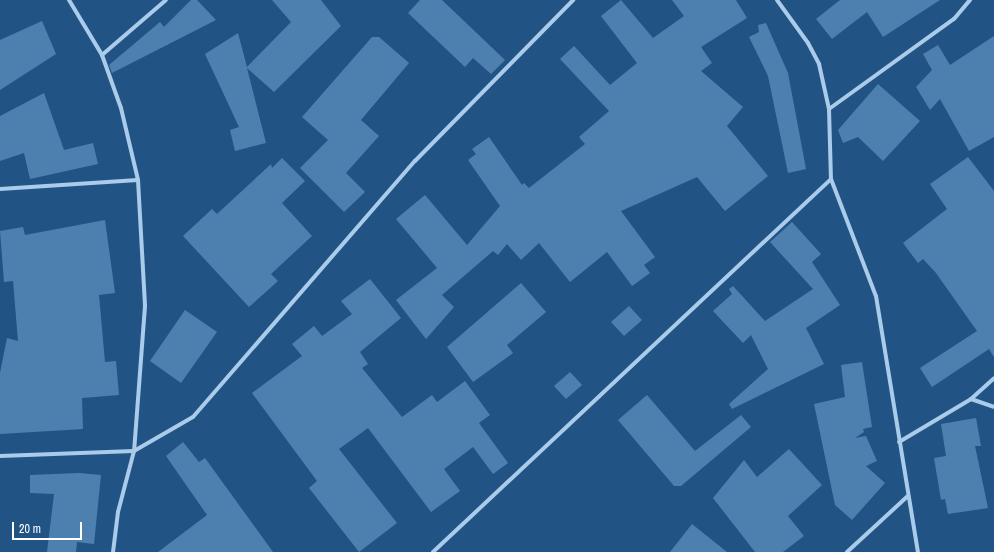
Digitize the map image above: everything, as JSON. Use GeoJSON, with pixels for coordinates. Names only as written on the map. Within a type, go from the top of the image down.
{"type":"FeatureCollection","features":[{"type":"Feature","properties":{"kind":"street"},"geometry":{"type":"LineString","coordinates":[[70,0],[102,55],[121,108],[138,180],[145,306],[134,451],[118,512],[113,552]]}},
{"type":"Feature","properties":{"kind":"street"},"geometry":{"type":"LineString","coordinates":[[102,55],[166,0]]}},
{"type":"Feature","properties":{"kind":"street"},"geometry":{"type":"LineString","coordinates":[[0,456],[134,451],[193,417],[416,161],[573,0]]}},
{"type":"Feature","properties":{"kind":"street"},"geometry":{"type":"LineString","coordinates":[[778,0],[808,43],[819,64],[829,109],[830,179],[876,296],[918,552]]}},
{"type":"Feature","properties":{"kind":"street"},"geometry":{"type":"LineString","coordinates":[[829,109],[954,19],[970,0]]}},
{"type":"Feature","properties":{"kind":"street"},"geometry":{"type":"LineString","coordinates":[[434,552],[830,179]]}},
{"type":"Feature","properties":{"kind":"street"},"geometry":{"type":"LineString","coordinates":[[0,189],[138,180]]}},
{"type":"Feature","properties":{"kind":"street"},"geometry":{"type":"LineString","coordinates":[[899,442],[971,399],[994,378]]}},
{"type":"Feature","properties":{"kind":"street"},"geometry":{"type":"LineString","coordinates":[[971,399],[994,407]]}},
{"type":"Feature","properties":{"kind":"street"},"geometry":{"type":"LineString","coordinates":[[847,552],[908,496]]}},
{"type":"Feature","properties":{"kind":"building"},"geometry":{"type":"Polygon","coordinates":[[[191,0],[197,0],[216,20],[112,73],[109,65],[160,22],[164,27],[191,0]]]}},
{"type":"Feature","properties":{"kind":"building"},"geometry":{"type":"Polygon","coordinates":[[[272,0],[321,0],[341,26],[274,92],[247,68],[266,143],[235,151],[230,130],[239,127],[205,54],[238,33],[247,67],[291,22],[272,0]]]}},
{"type":"Feature","properties":{"kind":"building"},"geometry":{"type":"Polygon","coordinates":[[[420,0],[442,0],[505,60],[491,74],[473,58],[465,67],[408,13],[420,0]]]}},
{"type":"Feature","properties":{"kind":"building"},"geometry":{"type":"Polygon","coordinates":[[[621,0],[653,38],[684,16],[672,0],[736,0],[747,18],[701,47],[712,63],[701,71],[743,107],[727,126],[768,176],[725,211],[697,177],[621,211],[655,257],[644,265],[650,273],[632,286],[607,252],[570,282],[539,243],[521,260],[507,244],[498,255],[493,251],[442,295],[454,307],[426,339],[396,300],[437,268],[396,219],[425,195],[467,245],[500,206],[468,160],[476,154],[472,149],[489,137],[522,185],[524,183],[529,188],[585,144],[579,137],[609,111],[560,59],[574,46],[610,85],[637,63],[601,16],[621,0]]]}},
{"type":"Feature","properties":{"kind":"building"},"geometry":{"type":"Polygon","coordinates":[[[840,0],[940,0],[883,37],[867,12],[832,39],[816,19],[840,0]]]}},
{"type":"Feature","properties":{"kind":"building"},"geometry":{"type":"Polygon","coordinates":[[[42,21],[56,54],[0,90],[0,40],[42,21]]]}},
{"type":"Feature","properties":{"kind":"building"},"geometry":{"type":"Polygon","coordinates":[[[766,23],[788,73],[806,169],[788,173],[768,76],[749,37],[759,32],[758,25],[766,23]]]}},
{"type":"Feature","properties":{"kind":"building"},"geometry":{"type":"Polygon","coordinates":[[[994,36],[994,137],[969,151],[940,99],[930,110],[916,87],[932,70],[923,54],[938,45],[950,65],[994,36]]]}},
{"type":"Feature","properties":{"kind":"building"},"geometry":{"type":"Polygon","coordinates":[[[372,37],[379,37],[409,63],[361,120],[379,136],[346,173],[365,192],[344,212],[300,168],[328,140],[302,117],[372,37]]]}},
{"type":"Feature","properties":{"kind":"building"},"geometry":{"type":"Polygon","coordinates":[[[878,84],[920,121],[883,161],[858,137],[843,143],[838,130],[878,84]]]}},
{"type":"Feature","properties":{"kind":"building"},"geometry":{"type":"Polygon","coordinates":[[[44,93],[64,150],[93,143],[98,164],[30,179],[24,153],[0,161],[0,116],[44,93]]]}},
{"type":"Feature","properties":{"kind":"building"},"geometry":{"type":"Polygon","coordinates":[[[968,157],[994,191],[994,357],[989,349],[932,387],[920,368],[977,331],[936,273],[923,259],[918,263],[903,243],[947,209],[930,184],[968,157]]]}},
{"type":"Feature","properties":{"kind":"building"},"geometry":{"type":"Polygon","coordinates":[[[282,158],[305,181],[282,203],[312,236],[271,274],[278,281],[249,307],[183,236],[212,209],[217,214],[271,164],[272,168],[282,158]]]}},
{"type":"Feature","properties":{"kind":"building"},"geometry":{"type":"Polygon","coordinates":[[[105,220],[115,293],[99,295],[105,362],[116,361],[119,395],[82,398],[83,429],[0,434],[0,373],[7,338],[18,341],[13,281],[4,282],[0,231],[23,227],[25,235],[105,220]]]}},
{"type":"Feature","properties":{"kind":"building"},"geometry":{"type":"Polygon","coordinates":[[[792,222],[821,254],[812,262],[840,305],[806,328],[824,364],[732,409],[729,404],[768,369],[751,335],[743,343],[713,311],[732,294],[729,289],[733,286],[765,321],[813,289],[770,242],[792,222]]]}},
{"type":"Feature","properties":{"kind":"building"},"geometry":{"type":"Polygon","coordinates":[[[370,279],[401,318],[360,352],[368,364],[362,368],[402,417],[432,395],[437,402],[465,381],[490,415],[479,423],[508,463],[493,474],[473,447],[444,469],[460,491],[431,512],[368,428],[339,449],[397,523],[359,552],[309,488],[317,481],[252,393],[302,356],[292,344],[314,326],[322,336],[352,314],[341,301],[370,279]]]}},
{"type":"Feature","properties":{"kind":"building"},"geometry":{"type":"Polygon","coordinates":[[[521,283],[546,312],[507,345],[513,353],[473,382],[447,347],[521,283]]]}},
{"type":"Feature","properties":{"kind":"building"},"geometry":{"type":"Polygon","coordinates":[[[629,306],[642,320],[624,336],[611,322],[629,306]]]}},
{"type":"Feature","properties":{"kind":"building"},"geometry":{"type":"Polygon","coordinates":[[[185,310],[217,332],[181,383],[150,361],[185,310]]]}},
{"type":"Feature","properties":{"kind":"building"},"geometry":{"type":"Polygon","coordinates":[[[862,362],[872,427],[863,429],[864,432],[855,438],[866,436],[877,461],[866,466],[885,483],[852,520],[835,505],[814,404],[845,397],[841,365],[862,362]]]}},
{"type":"Feature","properties":{"kind":"building"},"geometry":{"type":"Polygon","coordinates":[[[570,372],[582,385],[566,399],[554,386],[570,372]]]}},
{"type":"Feature","properties":{"kind":"building"},"geometry":{"type":"Polygon","coordinates":[[[647,395],[695,451],[741,415],[751,427],[681,486],[674,486],[618,420],[647,395]]]}},
{"type":"Feature","properties":{"kind":"building"},"geometry":{"type":"Polygon","coordinates":[[[976,418],[981,446],[975,446],[988,508],[948,514],[945,499],[941,500],[934,458],[946,456],[941,424],[976,418]]]}},
{"type":"Feature","properties":{"kind":"building"},"geometry":{"type":"Polygon","coordinates":[[[183,442],[199,462],[205,458],[273,552],[158,552],[207,515],[166,456],[183,442]]]}},
{"type":"Feature","properties":{"kind":"building"},"geometry":{"type":"Polygon","coordinates":[[[789,449],[822,485],[788,516],[804,536],[783,552],[755,552],[713,498],[744,460],[757,477],[789,449]]]}},
{"type":"Feature","properties":{"kind":"building"},"geometry":{"type":"Polygon","coordinates":[[[79,473],[101,475],[94,544],[77,542],[76,552],[47,552],[54,494],[30,493],[30,475],[79,473]]]}},
{"type":"Feature","properties":{"kind":"building"},"geometry":{"type":"Polygon","coordinates":[[[692,524],[727,552],[670,552],[692,524]]]}}]}
